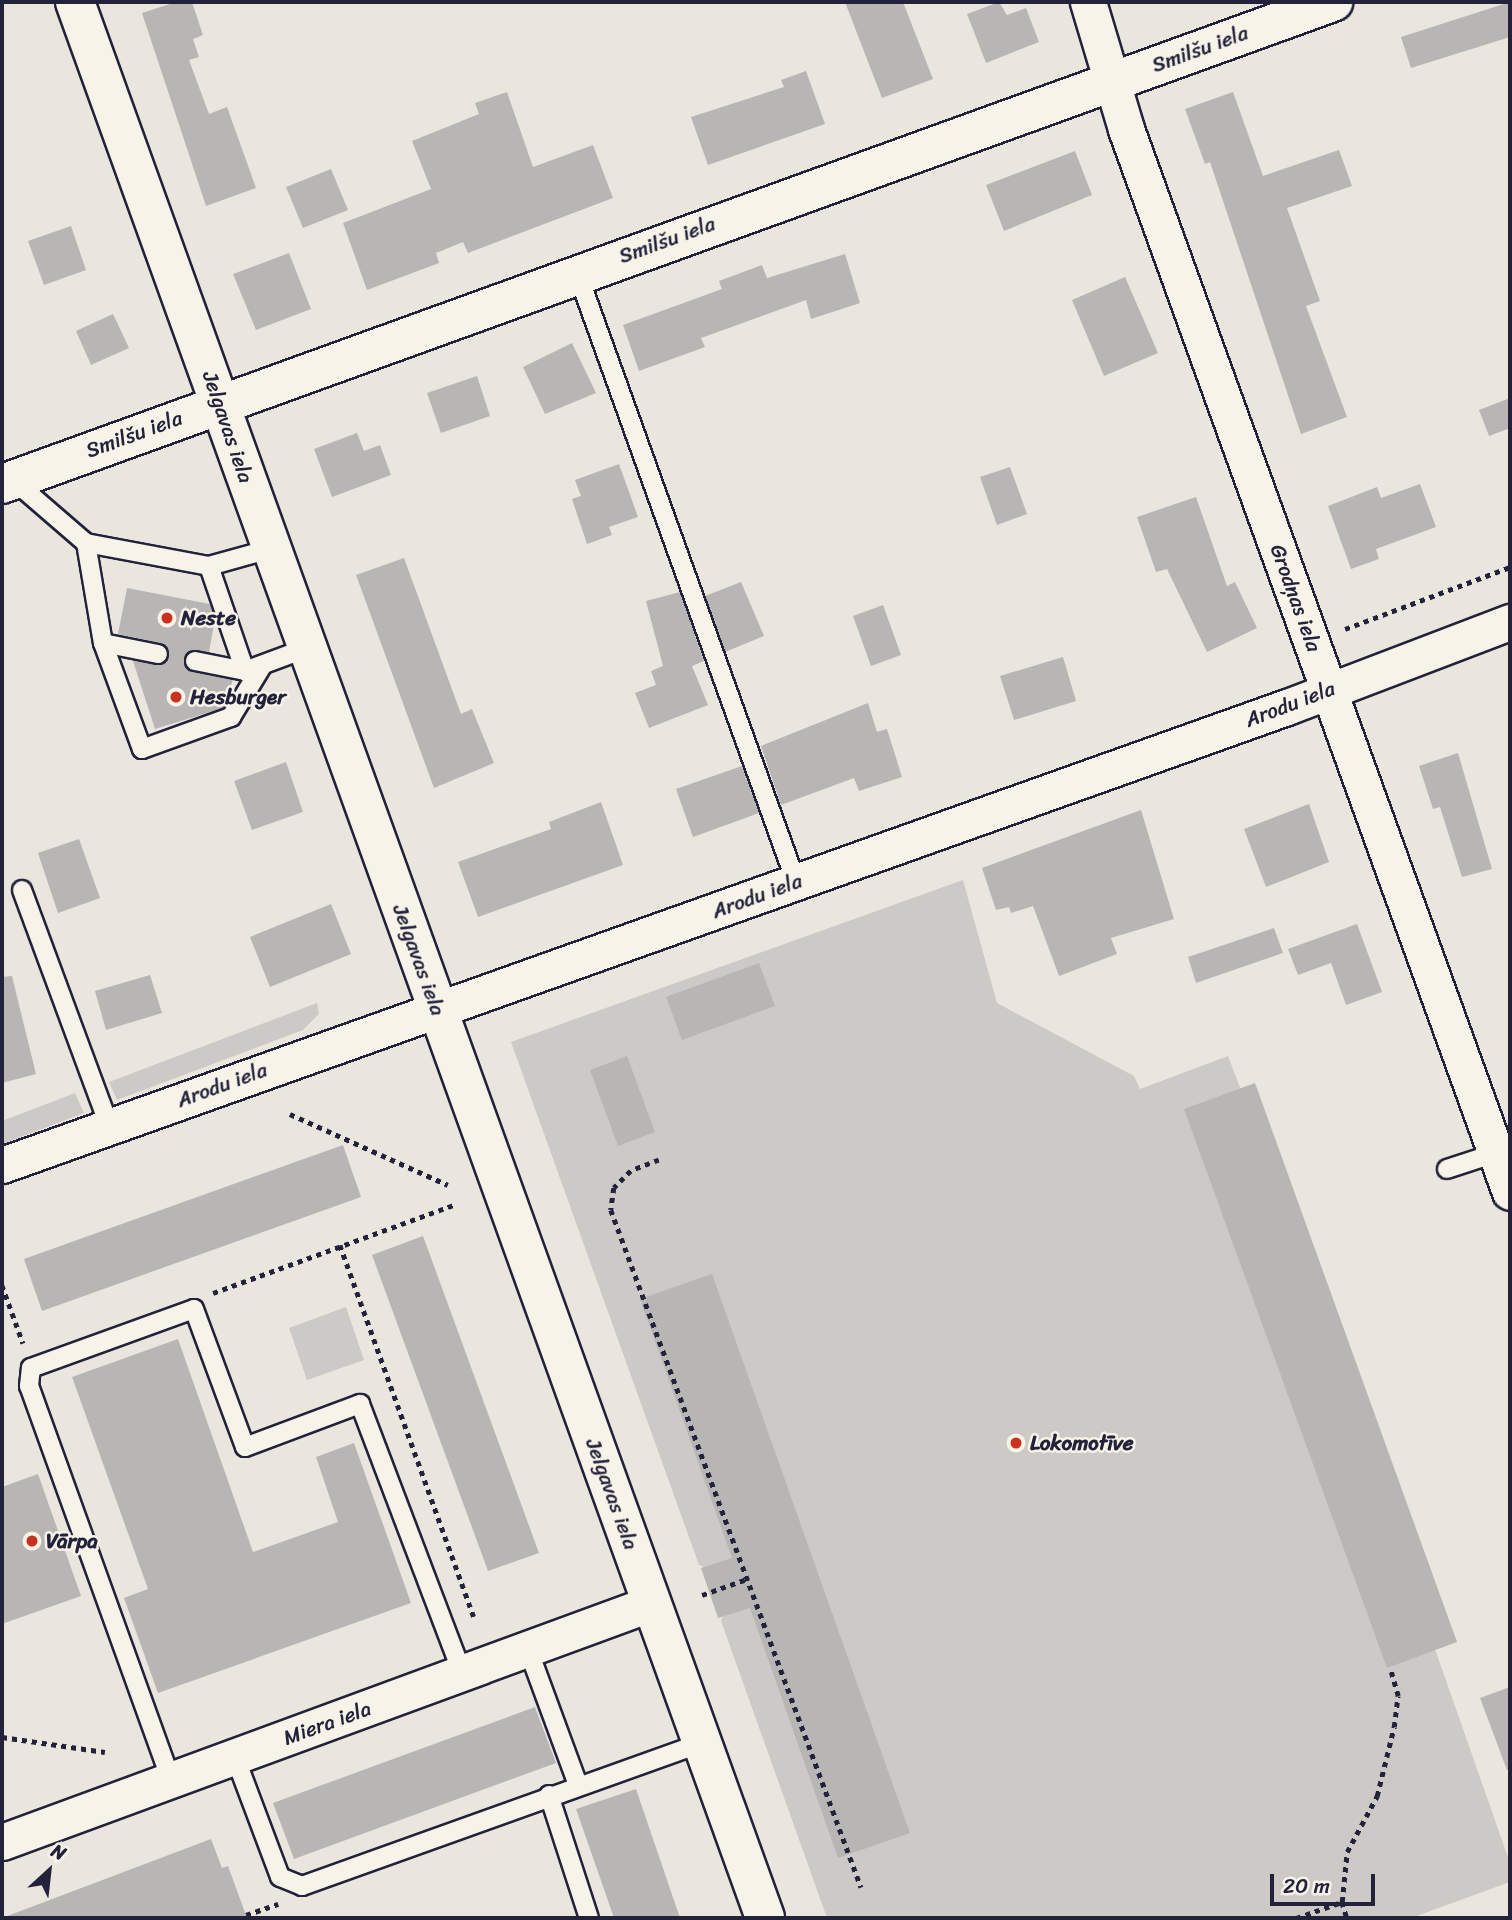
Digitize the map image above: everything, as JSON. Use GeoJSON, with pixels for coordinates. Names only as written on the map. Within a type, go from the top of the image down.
{"type":"FeatureCollection","features":[{"type":"Feature","properties":{"kind":"street","name":"Jelgavas iela"},"geometry":{"type":"LineString","coordinates":[[75,2],[765,1918]]}},
{"type":"Feature","properties":{"kind":"street","name":"Grodņas iela"},"geometry":{"type":"LineString","coordinates":[[1088,2],[1113,80],[1329,690],[1510,1192]]}},
{"type":"Feature","properties":{"kind":"street","name":"Smilšu iela"},"geometry":{"type":"LineString","coordinates":[[7,482],[578,272],[1333,2]]}},
{"type":"Feature","properties":{"kind":"street","name":"Arodu iela"},"geometry":{"type":"LineString","coordinates":[[2,1165],[796,882],[1510,622]]}},
{"type":"Feature","properties":{"kind":"street","name":"Miera iela"},"geometry":{"type":"LineString","coordinates":[[2,1842],[652,1603]]}},
{"type":"Feature","properties":{"kind":"lane"},"geometry":{"type":"LineString","coordinates":[[578,272],[796,882]]}},
{"type":"Feature","properties":{"kind":"lane"},"geometry":{"type":"LineString","coordinates":[[7,482],[86,543],[209,566],[271,549]]}},
{"type":"Feature","properties":{"kind":"lane"},"geometry":{"type":"LineString","coordinates":[[86,543],[103,643],[142,749],[231,717],[254,668],[209,566]]}},
{"type":"Feature","properties":{"kind":"lane"},"geometry":{"type":"LineString","coordinates":[[103,643],[158,654]]}},
{"type":"Feature","properties":{"kind":"lane"},"geometry":{"type":"LineString","coordinates":[[195,661],[254,668],[307,648]]}},
{"type":"Feature","properties":{"kind":"lane"},"geometry":{"type":"LineString","coordinates":[[22,890],[109,1125]]}},
{"type":"Feature","properties":{"kind":"lane"},"geometry":{"type":"LineString","coordinates":[[1447,1169],[1496,1153]]}},
{"type":"Feature","properties":{"kind":"lane"},"geometry":{"type":"LineString","coordinates":[[172,1780],[29,1386],[32,1368],[194,1308],[245,1447],[360,1404],[462,1673]]}},
{"type":"Feature","properties":{"kind":"lane"},"geometry":{"type":"LineString","coordinates":[[528,1648],[578,1785]]}},
{"type":"Feature","properties":{"kind":"lane"},"geometry":{"type":"LineString","coordinates":[[235,1757],[280,1877],[302,1886],[549,1795],[702,1743]]}},
{"type":"Feature","properties":{"kind":"lane"},"geometry":{"type":"LineString","coordinates":[[549,1795],[589,1918]]}},
{"type":"Feature","properties":{"kind":"path"},"geometry":{"type":"LineString","coordinates":[[1340,631],[1510,567]]}},
{"type":"Feature","properties":{"kind":"path"},"geometry":{"type":"LineString","coordinates":[[290,1114],[448,1185]]}},
{"type":"Feature","properties":{"kind":"path"},"geometry":{"type":"LineString","coordinates":[[659,1160],[631,1171],[614,1188],[611,1210],[861,1887]]}},
{"type":"Feature","properties":{"kind":"path"},"geometry":{"type":"LineString","coordinates":[[194,1308],[204,1297],[456,1204]]}},
{"type":"Feature","properties":{"kind":"path"},"geometry":{"type":"LineString","coordinates":[[341,1245],[474,1617]]}},
{"type":"Feature","properties":{"kind":"path"},"geometry":{"type":"LineString","coordinates":[[2,1285],[32,1368]]}},
{"type":"Feature","properties":{"kind":"path"},"geometry":{"type":"LineString","coordinates":[[702,1595],[747,1580]]}},
{"type":"Feature","properties":{"kind":"path"},"geometry":{"type":"LineString","coordinates":[[1347,1918],[1342,1902],[1347,1853],[1377,1796],[1394,1727],[1398,1696],[1391,1671]]}},
{"type":"Feature","properties":{"kind":"path"},"geometry":{"type":"LineString","coordinates":[[2,1737],[105,1752]]}},
{"type":"Feature","properties":{"kind":"path"},"geometry":{"type":"LineString","coordinates":[[246,1915],[291,1900]]}},
{"type":"Feature","properties":{"kind":"path"},"geometry":{"type":"LineString","coordinates":[[1296,1918],[1342,1902]]}},
{"type":"Feature","properties":{"kind":"shaded area","name":"Lokomotīve"},"geometry":{"type":"Polygon","coordinates":[[[963,880],[997,1003],[1134,1076],[1140,1089],[1228,1056],[1452,1642],[1435,1649],[1510,1863],[1510,1882],[1411,1918],[827,1918],[721,1621],[725,1610],[711,1570],[699,1565],[511,1042],[963,880]]]}},
{"type":"Feature","properties":{"kind":"shaded area"},"geometry":{"type":"Polygon","coordinates":[[[317,1003],[319,1014],[303,1030],[117,1100],[109,1082],[317,1003]]]}},
{"type":"Feature","properties":{"kind":"shaded area"},"geometry":{"type":"Polygon","coordinates":[[[75,1093],[84,1113],[2,1144],[2,1121],[75,1093]]]}},
{"type":"Feature","properties":{"kind":"shaded area"},"geometry":{"type":"Polygon","coordinates":[[[346,1307],[364,1360],[307,1380],[289,1328],[346,1307]]]}},
{"type":"Feature","properties":{"kind":"building"},"geometry":{"type":"Polygon","coordinates":[[[176,2],[192,2],[203,35],[193,39],[199,57],[189,60],[209,114],[227,107],[256,188],[206,206],[142,13],[176,2]]]}},
{"type":"Feature","properties":{"kind":"building"},"geometry":{"type":"Polygon","coordinates":[[[845,2],[903,2],[933,79],[882,98],[845,2]]]}},
{"type":"Feature","properties":{"kind":"building"},"geometry":{"type":"Polygon","coordinates":[[[999,2],[1007,15],[1026,8],[1039,42],[986,63],[967,14],[999,2]]]}},
{"type":"Feature","properties":{"kind":"building"},"geometry":{"type":"Polygon","coordinates":[[[1510,2],[1510,37],[1411,68],[1401,37],[1510,2]]]}},
{"type":"Feature","properties":{"kind":"building"},"geometry":{"type":"Polygon","coordinates":[[[806,71],[825,124],[708,165],[691,117],[784,87],[781,80],[806,71]]]}},
{"type":"Feature","properties":{"kind":"building"},"geometry":{"type":"Polygon","coordinates":[[[507,92],[533,167],[593,145],[613,198],[468,253],[463,242],[436,253],[439,263],[367,290],[343,223],[431,189],[412,141],[479,114],[475,103],[507,92]]]}},
{"type":"Feature","properties":{"kind":"building"},"geometry":{"type":"Polygon","coordinates":[[[1233,92],[1263,176],[1339,150],[1352,186],[1287,208],[1320,301],[1306,306],[1347,417],[1301,434],[1210,162],[1205,164],[1185,109],[1233,92]]]}},
{"type":"Feature","properties":{"kind":"building"},"geometry":{"type":"Polygon","coordinates":[[[1075,151],[1092,195],[1004,231],[986,185],[1075,151]]]}},
{"type":"Feature","properties":{"kind":"building"},"geometry":{"type":"Polygon","coordinates":[[[331,169],[348,210],[303,228],[286,187],[331,169]]]}},
{"type":"Feature","properties":{"kind":"building"},"geometry":{"type":"Polygon","coordinates":[[[71,226],[86,270],[44,285],[28,241],[71,226]]]}},
{"type":"Feature","properties":{"kind":"building"},"geometry":{"type":"Polygon","coordinates":[[[289,253],[311,309],[256,330],[233,274],[289,253]]]}},
{"type":"Feature","properties":{"kind":"building"},"geometry":{"type":"Polygon","coordinates":[[[845,254],[860,303],[811,319],[806,300],[701,338],[705,347],[639,371],[623,325],[722,289],[719,281],[762,265],[767,278],[845,254]]]}},
{"type":"Feature","properties":{"kind":"building"},"geometry":{"type":"Polygon","coordinates":[[[1125,277],[1158,353],[1104,376],[1072,300],[1125,277]]]}},
{"type":"Feature","properties":{"kind":"building"},"geometry":{"type":"Polygon","coordinates":[[[113,314],[129,348],[91,365],[76,331],[113,314]]]}},
{"type":"Feature","properties":{"kind":"building"},"geometry":{"type":"Polygon","coordinates":[[[572,343],[596,393],[545,414],[523,367],[572,343]]]}},
{"type":"Feature","properties":{"kind":"building"},"geometry":{"type":"Polygon","coordinates":[[[477,376],[490,416],[441,433],[427,393],[477,376]]]}},
{"type":"Feature","properties":{"kind":"building"},"geometry":{"type":"Polygon","coordinates":[[[1510,398],[1510,428],[1489,436],[1479,410],[1510,398]]]}},
{"type":"Feature","properties":{"kind":"building"},"geometry":{"type":"Polygon","coordinates":[[[357,433],[364,451],[380,445],[391,475],[332,497],[314,449],[357,433]]]}},
{"type":"Feature","properties":{"kind":"building"},"geometry":{"type":"Polygon","coordinates":[[[619,464],[638,517],[609,527],[612,535],[587,544],[572,499],[581,496],[575,480],[619,464]]]}},
{"type":"Feature","properties":{"kind":"building"},"geometry":{"type":"Polygon","coordinates":[[[1010,467],[1027,514],[997,525],[980,477],[1010,467]]]}},
{"type":"Feature","properties":{"kind":"building"},"geometry":{"type":"Polygon","coordinates":[[[1420,484],[1436,527],[1376,549],[1379,559],[1351,569],[1328,506],[1377,487],[1381,498],[1420,484]]]}},
{"type":"Feature","properties":{"kind":"building"},"geometry":{"type":"Polygon","coordinates":[[[1196,497],[1227,586],[1235,582],[1257,628],[1207,652],[1167,569],[1156,572],[1137,517],[1196,497]]]}},
{"type":"Feature","properties":{"kind":"building"},"geometry":{"type":"Polygon","coordinates":[[[404,558],[461,714],[472,709],[494,763],[434,788],[356,575],[404,558]]]}},
{"type":"Feature","properties":{"kind":"building"},"geometry":{"type":"Polygon","coordinates":[[[741,582],[764,636],[725,652],[705,596],[741,582]]]}},
{"type":"Feature","properties":{"kind":"building"},"geometry":{"type":"Polygon","coordinates":[[[127,588],[210,604],[215,619],[209,652],[191,651],[184,664],[193,672],[233,680],[223,708],[155,729],[133,661],[161,665],[169,651],[160,643],[118,634],[127,588]]]}},
{"type":"Feature","properties":{"kind":"building"},"geometry":{"type":"Polygon","coordinates":[[[680,592],[704,661],[692,666],[708,705],[649,728],[635,693],[656,685],[651,671],[663,666],[646,601],[680,592]]]}},
{"type":"Feature","properties":{"kind":"building"},"geometry":{"type":"Polygon","coordinates":[[[883,605],[901,655],[871,666],[853,616],[883,605]]]}},
{"type":"Feature","properties":{"kind":"building"},"geometry":{"type":"Polygon","coordinates":[[[1063,657],[1076,701],[1014,720],[1000,676],[1063,657]]]}},
{"type":"Feature","properties":{"kind":"building"},"geometry":{"type":"Polygon","coordinates":[[[868,703],[877,732],[887,729],[902,777],[859,791],[854,778],[781,805],[761,746],[868,703]]]}},
{"type":"Feature","properties":{"kind":"building"},"geometry":{"type":"Polygon","coordinates":[[[1458,753],[1492,869],[1462,877],[1440,807],[1433,809],[1419,766],[1458,753]]]}},
{"type":"Feature","properties":{"kind":"building"},"geometry":{"type":"Polygon","coordinates":[[[286,762],[303,812],[252,830],[234,781],[286,762]]]}},
{"type":"Feature","properties":{"kind":"building"},"geometry":{"type":"Polygon","coordinates":[[[742,766],[759,813],[693,837],[676,789],[742,766]]]}},
{"type":"Feature","properties":{"kind":"building"},"geometry":{"type":"Polygon","coordinates":[[[601,802],[623,865],[478,917],[458,862],[551,829],[549,822],[601,802]]]}},
{"type":"Feature","properties":{"kind":"building"},"geometry":{"type":"Polygon","coordinates":[[[1309,804],[1329,862],[1266,887],[1244,829],[1309,804]]]}},
{"type":"Feature","properties":{"kind":"building"},"geometry":{"type":"Polygon","coordinates":[[[1141,810],[1174,919],[1111,938],[1117,954],[1059,976],[1033,906],[1011,913],[1009,907],[996,910],[982,868],[1141,810]]]}},
{"type":"Feature","properties":{"kind":"building"},"geometry":{"type":"Polygon","coordinates":[[[79,839],[100,898],[58,913],[38,853],[79,839]]]}},
{"type":"Feature","properties":{"kind":"building"},"geometry":{"type":"Polygon","coordinates":[[[331,904],[351,954],[270,987],[250,937],[331,904]]]}},
{"type":"Feature","properties":{"kind":"building"},"geometry":{"type":"Polygon","coordinates":[[[1357,924],[1382,992],[1346,1005],[1331,963],[1298,975],[1288,949],[1357,924]]]}},
{"type":"Feature","properties":{"kind":"building"},"geometry":{"type":"Polygon","coordinates":[[[1274,928],[1283,953],[1196,983],[1188,957],[1274,928]]]}},
{"type":"Feature","properties":{"kind":"building"},"geometry":{"type":"Polygon","coordinates":[[[759,963],[775,1006],[682,1040],[666,997],[759,963]]]}},
{"type":"Feature","properties":{"kind":"building"},"geometry":{"type":"Polygon","coordinates":[[[150,975],[162,1013],[106,1030],[95,991],[150,975]]]}},
{"type":"Feature","properties":{"kind":"building"},"geometry":{"type":"Polygon","coordinates":[[[12,976],[36,1074],[2,1083],[2,977],[12,976]]]}},
{"type":"Feature","properties":{"kind":"building"},"geometry":{"type":"Polygon","coordinates":[[[627,1056],[655,1132],[618,1146],[590,1070],[627,1056]]]}},
{"type":"Feature","properties":{"kind":"building"},"geometry":{"type":"Polygon","coordinates":[[[1255,1083],[1457,1642],[1387,1668],[1184,1109],[1255,1083]]]}},
{"type":"Feature","properties":{"kind":"building"},"geometry":{"type":"Polygon","coordinates":[[[343,1145],[361,1197],[42,1311],[24,1259],[343,1145]]]}},
{"type":"Feature","properties":{"kind":"building"},"geometry":{"type":"Polygon","coordinates":[[[423,1236],[539,1553],[488,1571],[372,1255],[423,1236]]]}},
{"type":"Feature","properties":{"kind":"building"},"geometry":{"type":"Polygon","coordinates":[[[712,1274],[910,1833],[838,1858],[750,1608],[718,1618],[701,1568],[732,1558],[640,1299],[712,1274]]]}},
{"type":"Feature","properties":{"kind":"building"},"geometry":{"type":"Polygon","coordinates":[[[178,1339],[253,1552],[338,1522],[316,1457],[354,1443],[411,1603],[158,1693],[124,1598],[148,1589],[72,1377],[178,1339]]]}},
{"type":"Feature","properties":{"kind":"building","name":"Vārpa"},"geometry":{"type":"Polygon","coordinates":[[[38,1474],[81,1596],[2,1624],[2,1487],[38,1474]]]}},
{"type":"Feature","properties":{"kind":"building"},"geometry":{"type":"Polygon","coordinates":[[[1510,1687],[1510,1770],[1507,1770],[1480,1698],[1510,1687]]]}},
{"type":"Feature","properties":{"kind":"building"},"geometry":{"type":"Polygon","coordinates":[[[535,1707],[556,1763],[294,1859],[273,1803],[535,1707]]]}},
{"type":"Feature","properties":{"kind":"building"},"geometry":{"type":"Polygon","coordinates":[[[636,1789],[680,1918],[614,1918],[576,1809],[636,1789]]]}},
{"type":"Feature","properties":{"kind":"building"},"geometry":{"type":"Polygon","coordinates":[[[211,1839],[222,1868],[228,1866],[247,1918],[2,1918],[211,1839]]]}},
{"type":"Feature","properties":{"kind":"place","name":"Neste"},"geometry":{"type":"Point","coordinates":[167,618]}},
{"type":"Feature","properties":{"kind":"place","name":"Hesburger"},"geometry":{"type":"Point","coordinates":[176,697]}},
{"type":"Feature","properties":{"kind":"place","name":"Lokomotīve"},"geometry":{"type":"Point","coordinates":[1016,1443]}},
{"type":"Feature","properties":{"kind":"place","name":"Vārpa"},"geometry":{"type":"Point","coordinates":[32,1541]}}]}
